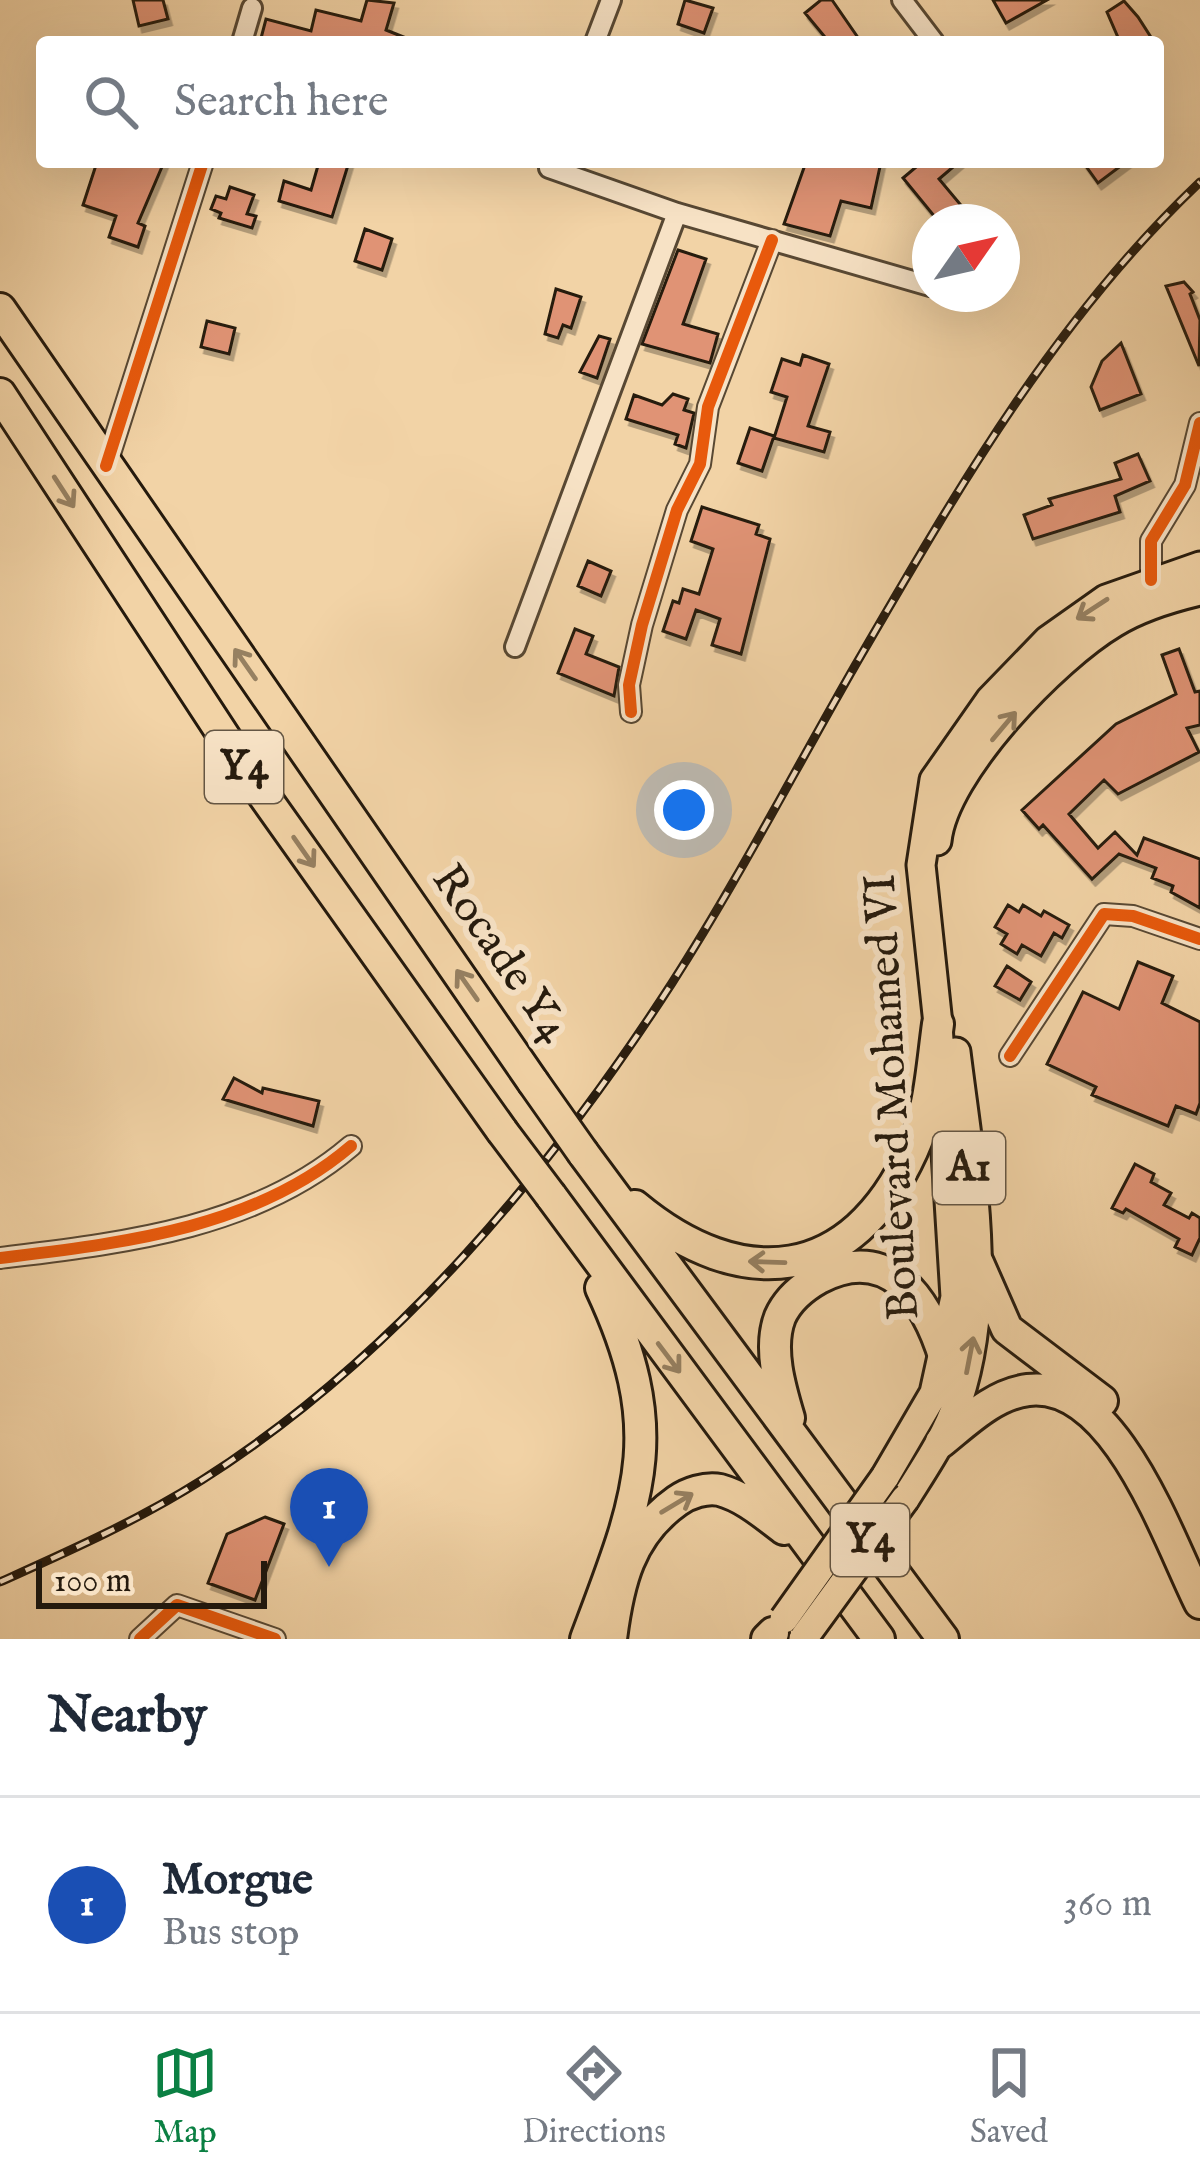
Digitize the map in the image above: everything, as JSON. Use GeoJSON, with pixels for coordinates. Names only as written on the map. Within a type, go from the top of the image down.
{"type":"FeatureCollection","features":[{"type":"Feature","properties":{"kind":"highway","name":"Rocade Y4"},"geometry":{"type":"LineString","coordinates":[[0,309],[53,379],[106,466],[583,1153],[943,1639]]}},
{"type":"Feature","properties":{"kind":"highway","name":"Y4"},"geometry":{"type":"LineString","coordinates":[[0,394],[252,779],[502,1131],[879,1639]]}},
{"type":"Feature","properties":{"kind":"highway"},"geometry":{"type":"LineString","coordinates":[[604,1181],[657,1225],[701,1250],[740,1261],[783,1264],[825,1254],[851,1238],[885,1202],[914,1149],[927,1106],[938,1024]]}},
{"type":"Feature","properties":{"kind":"highway"},"geometry":{"type":"LineString","coordinates":[[573,1228],[623,1335],[638,1388],[644,1453],[632,1519],[586,1639]]}},
{"type":"Feature","properties":{"kind":"highway"},"geometry":{"type":"LineString","coordinates":[[978,1263],[1007,1329],[1067,1372],[1116,1416],[1200,1572]]}},
{"type":"Feature","properties":{"kind":"highway"},"geometry":{"type":"LineString","coordinates":[[796,1441],[780,1389],[776,1348],[780,1318],[800,1289],[828,1274],[862,1266],[889,1274],[931,1314],[945,1359]]}},
{"type":"Feature","properties":{"kind":"highway"},"geometry":{"type":"LineString","coordinates":[[940,1442],[978,1412],[1025,1390],[1047,1389],[1080,1401],[1101,1418],[1129,1461],[1200,1604]]}},
{"type":"Feature","properties":{"kind":"highway"},"geometry":{"type":"LineString","coordinates":[[611,1639],[616,1598],[632,1549],[651,1519],[687,1494],[715,1488],[744,1499],[808,1546]]}},
{"type":"Feature","properties":{"kind":"main road","name":"Boulevard Mohamed VI"},"geometry":{"type":"LineString","coordinates":[[779,1634],[915,1431],[945,1359],[955,1297],[938,1024],[921,865],[934,780],[990,700],[1048,640],[1106,598],[1200,566]]}},
{"type":"Feature","properties":{"kind":"main road","name":"Boulevard Mohamed VI"},"geometry":{"type":"LineString","coordinates":[[779,1634],[905,1498],[940,1442],[965,1377],[978,1263],[936,892],[939,823],[991,740],[1086,641],[1159,602],[1200,590]]}},
{"type":"Feature","properties":{"kind":"street"},"geometry":{"type":"LineString","coordinates":[[597,36],[610,0]]}},
{"type":"Feature","properties":{"kind":"street"},"geometry":{"type":"LineString","coordinates":[[902,0],[929,36]]}},
{"type":"Feature","properties":{"kind":"street"},"geometry":{"type":"LineString","coordinates":[[244,36],[252,8]]}},
{"type":"Feature","properties":{"kind":"street"},"geometry":{"type":"LineString","coordinates":[[106,466],[201,168]]}},
{"type":"Feature","properties":{"kind":"street"},"geometry":{"type":"LineString","coordinates":[[549,168],[676,212],[912,281]]}},
{"type":"Feature","properties":{"kind":"street"},"geometry":{"type":"LineString","coordinates":[[515,647],[676,212]]}},
{"type":"Feature","properties":{"kind":"street"},"geometry":{"type":"LineString","coordinates":[[631,712],[629,685],[642,626],[677,510],[700,464],[708,407],[772,240]]}},
{"type":"Feature","properties":{"kind":"street"},"geometry":{"type":"LineString","coordinates":[[1151,580],[1151,541],[1185,485],[1200,423]]}},
{"type":"Feature","properties":{"kind":"street"},"geometry":{"type":"LineString","coordinates":[[1010,1056],[1105,914],[1132,916],[1200,939]]}},
{"type":"Feature","properties":{"kind":"street"},"geometry":{"type":"LineString","coordinates":[[0,1258],[137,1241],[279,1197],[315,1177],[351,1146]]}},
{"type":"Feature","properties":{"kind":"street"},"geometry":{"type":"LineString","coordinates":[[140,1639],[177,1605],[275,1639]]}},
{"type":"Feature","properties":{"kind":"building"},"geometry":{"type":"Polygon","coordinates":[[[133,0],[163,0],[168,19],[139,26],[133,0]]]}},
{"type":"Feature","properties":{"kind":"building"},"geometry":{"type":"Polygon","coordinates":[[[367,0],[394,3],[386,30],[401,36],[262,36],[266,19],[311,31],[316,10],[361,21],[367,0]]]}},
{"type":"Feature","properties":{"kind":"building"},"geometry":{"type":"Polygon","coordinates":[[[685,0],[713,8],[704,33],[678,24],[685,0]]]}},
{"type":"Feature","properties":{"kind":"building"},"geometry":{"type":"Polygon","coordinates":[[[821,0],[832,0],[857,36],[824,36],[805,13],[821,0]]]}},
{"type":"Feature","properties":{"kind":"building"},"geometry":{"type":"Polygon","coordinates":[[[993,0],[1047,0],[1006,23],[993,0]]]}},
{"type":"Feature","properties":{"kind":"building"},"geometry":{"type":"Polygon","coordinates":[[[1124,1],[1150,36],[1117,36],[1107,12],[1124,1]]]}},
{"type":"Feature","properties":{"kind":"building"},"geometry":{"type":"Polygon","coordinates":[[[95,168],[161,168],[138,223],[145,226],[138,247],[109,237],[116,216],[83,205],[95,168]]]}},
{"type":"Feature","properties":{"kind":"building"},"geometry":{"type":"Polygon","coordinates":[[[317,168],[347,168],[332,217],[279,201],[284,181],[311,190],[317,168]]]}},
{"type":"Feature","properties":{"kind":"building"},"geometry":{"type":"Polygon","coordinates":[[[804,168],[880,168],[871,208],[841,201],[830,236],[784,224],[804,168]]]}},
{"type":"Feature","properties":{"kind":"building"},"geometry":{"type":"Polygon","coordinates":[[[915,168],[952,168],[939,179],[960,204],[924,204],[903,178],[915,168]]]}},
{"type":"Feature","properties":{"kind":"building"},"geometry":{"type":"Polygon","coordinates":[[[1087,168],[1118,168],[1098,183],[1087,168]]]}},
{"type":"Feature","properties":{"kind":"building"},"geometry":{"type":"Polygon","coordinates":[[[230,187],[254,195],[247,214],[256,216],[252,228],[219,218],[221,213],[211,209],[216,196],[226,199],[230,187]]]}},
{"type":"Feature","properties":{"kind":"building"},"geometry":{"type":"Polygon","coordinates":[[[365,229],[392,239],[382,270],[355,261],[365,229]]]}},
{"type":"Feature","properties":{"kind":"building"},"geometry":{"type":"Polygon","coordinates":[[[678,250],[706,259],[683,324],[718,334],[710,363],[642,344],[678,250]]]}},
{"type":"Feature","properties":{"kind":"building"},"geometry":{"type":"Polygon","coordinates":[[[1184,282],[1193,292],[1200,320],[1199,366],[1166,286],[1184,282]]]}},
{"type":"Feature","properties":{"kind":"building"},"geometry":{"type":"Polygon","coordinates":[[[556,289],[581,297],[571,328],[563,325],[558,338],[545,334],[556,289]]]}},
{"type":"Feature","properties":{"kind":"building"},"geometry":{"type":"Polygon","coordinates":[[[207,321],[235,328],[229,354],[201,347],[207,321]]]}},
{"type":"Feature","properties":{"kind":"building"},"geometry":{"type":"Polygon","coordinates":[[[599,336],[610,339],[597,378],[580,372],[599,336]]]}},
{"type":"Feature","properties":{"kind":"building"},"geometry":{"type":"Polygon","coordinates":[[[1121,343],[1141,394],[1100,410],[1091,387],[1102,361],[1121,343]]]}},
{"type":"Feature","properties":{"kind":"building"},"geometry":{"type":"Polygon","coordinates":[[[803,355],[829,364],[808,426],[830,432],[824,452],[774,438],[787,397],[771,392],[782,359],[800,365],[803,355]]]}},
{"type":"Feature","properties":{"kind":"building"},"geometry":{"type":"Polygon","coordinates":[[[673,394],[688,399],[684,410],[694,413],[686,448],[675,444],[678,435],[626,419],[634,395],[662,405],[673,394]]]}},
{"type":"Feature","properties":{"kind":"building"},"geometry":{"type":"Polygon","coordinates":[[[750,428],[774,436],[762,471],[738,463],[750,428]]]}},
{"type":"Feature","properties":{"kind":"building"},"geometry":{"type":"Polygon","coordinates":[[[1138,454],[1150,481],[1115,496],[1120,512],[1033,539],[1024,515],[1052,505],[1049,499],[1121,479],[1115,463],[1138,454]]]}},
{"type":"Feature","properties":{"kind":"building"},"geometry":{"type":"Polygon","coordinates":[[[702,507],[759,525],[756,534],[770,539],[741,654],[712,645],[720,619],[696,610],[686,639],[663,631],[673,601],[679,603],[683,589],[699,594],[713,549],[691,541],[702,507]]]}},
{"type":"Feature","properties":{"kind":"building"},"geometry":{"type":"Polygon","coordinates":[[[588,561],[611,571],[601,596],[578,586],[588,561]]]}},
{"type":"Feature","properties":{"kind":"building"},"geometry":{"type":"Polygon","coordinates":[[[575,629],[593,636],[586,654],[619,667],[614,696],[558,673],[575,629]]]}},
{"type":"Feature","properties":{"kind":"building"},"geometry":{"type":"Polygon","coordinates":[[[1179,649],[1195,692],[1200,691],[1200,725],[1187,728],[1199,752],[1118,794],[1104,780],[1069,814],[1098,848],[1115,832],[1137,855],[1144,838],[1200,859],[1200,908],[1171,892],[1173,886],[1152,878],[1156,868],[1119,854],[1092,879],[1043,825],[1039,829],[1022,810],[1116,724],[1176,694],[1162,655],[1179,649]]]}},
{"type":"Feature","properties":{"kind":"building"},"geometry":{"type":"Polygon","coordinates":[[[1008,905],[1019,912],[1023,905],[1041,916],[1044,911],[1069,925],[1062,938],[1054,933],[1041,956],[1022,945],[1017,954],[1001,944],[1007,934],[995,927],[1008,905]]]}},
{"type":"Feature","properties":{"kind":"building"},"geometry":{"type":"Polygon","coordinates":[[[1138,962],[1173,976],[1162,1003],[1200,1022],[1200,1103],[1196,1114],[1176,1106],[1168,1126],[1092,1095],[1096,1087],[1047,1064],[1083,992],[1119,1009],[1138,962]]]}},
{"type":"Feature","properties":{"kind":"building"},"geometry":{"type":"Polygon","coordinates":[[[1007,966],[1031,982],[1020,1000],[995,986],[1007,966]]]}},
{"type":"Feature","properties":{"kind":"building"},"geometry":{"type":"Polygon","coordinates":[[[234,1078],[262,1093],[263,1088],[319,1101],[313,1126],[223,1099],[234,1078]]]}},
{"type":"Feature","properties":{"kind":"building"},"geometry":{"type":"Polygon","coordinates":[[[1135,1164],[1154,1174],[1151,1182],[1171,1193],[1164,1205],[1189,1218],[1192,1213],[1200,1218],[1200,1238],[1192,1255],[1175,1247],[1179,1239],[1126,1209],[1123,1213],[1112,1208],[1135,1164]]]}},
{"type":"Feature","properties":{"kind":"building"},"geometry":{"type":"Polygon","coordinates":[[[265,1517],[284,1524],[255,1600],[208,1583],[227,1534],[265,1517]]]}},
{"type":"Feature","properties":{"kind":"railway"},"geometry":{"type":"LineString","coordinates":[[0,1582],[153,1509],[272,1432],[402,1319],[520,1191],[625,1054],[672,983],[894,600],[1011,410],[1099,291],[1200,182]]}},
{"type":"Feature","properties":{"kind":"cycle path"},"geometry":{"type":"LineString","coordinates":[[106,466],[201,168]]}},
{"type":"Feature","properties":{"kind":"cycle path"},"geometry":{"type":"LineString","coordinates":[[631,712],[629,685],[642,625],[677,510],[700,464],[708,407],[772,240]]}},
{"type":"Feature","properties":{"kind":"cycle path"},"geometry":{"type":"LineString","coordinates":[[1151,580],[1151,541],[1185,485],[1200,423]]}},
{"type":"Feature","properties":{"kind":"cycle path"},"geometry":{"type":"LineString","coordinates":[[1010,1056],[1104,914],[1133,916],[1200,939]]}},
{"type":"Feature","properties":{"kind":"cycle path"},"geometry":{"type":"LineString","coordinates":[[0,1258],[139,1238],[229,1214],[313,1174],[351,1146]]}},
{"type":"Feature","properties":{"kind":"cycle path"},"geometry":{"type":"LineString","coordinates":[[140,1639],[177,1605],[275,1639]]}},
{"type":"Feature","properties":{"kind":"place","name":"Morgue"},"geometry":{"type":"Point","coordinates":[329,1567]}}]}
